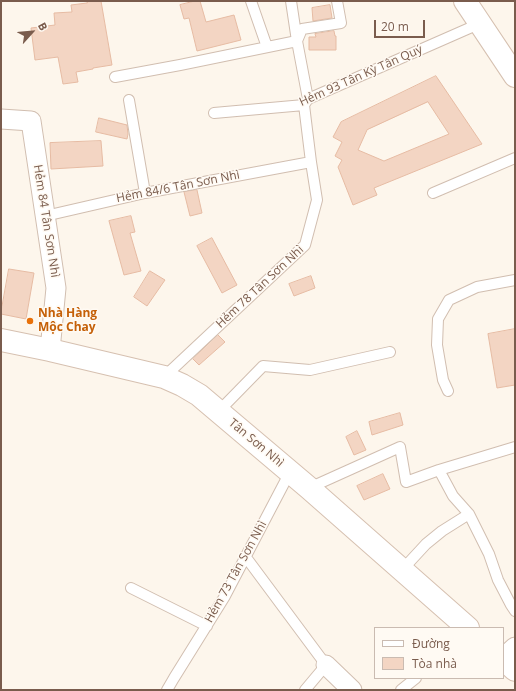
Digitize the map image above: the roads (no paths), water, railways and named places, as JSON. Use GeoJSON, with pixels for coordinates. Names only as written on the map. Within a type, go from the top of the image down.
{"type":"FeatureCollection","features":[{"type":"Feature","properties":{"kind":"street"},"geometry":{"type":"LineString","coordinates":[[466,1],[515,76]]}},
{"type":"Feature","properties":{"kind":"street","name":"Hẻm 84 Tân Sơn Nhì"},"geometry":{"type":"LineString","coordinates":[[1,118],[31,121],[56,288],[50,350]]}},
{"type":"Feature","properties":{"kind":"street","name":"Tân Sơn Nhì"},"geometry":{"type":"LineString","coordinates":[[1,340],[164,377],[199,395],[309,488],[467,627]]}},
{"type":"Feature","properties":{"kind":"street"},"geometry":{"type":"LineString","coordinates":[[504,658],[515,647]]}},
{"type":"Feature","properties":{"kind":"street"},"geometry":{"type":"LineString","coordinates":[[504,660],[515,670]]}},
{"type":"Feature","properties":{"kind":"street"},"geometry":{"type":"LineString","coordinates":[[326,665],[352,690]]}},
{"type":"Feature","properties":{"kind":"lane"},"geometry":{"type":"LineString","coordinates":[[251,1],[267,47]]}},
{"type":"Feature","properties":{"kind":"lane","name":"Hẻm 78 Tân Sơn Nhì"},"geometry":{"type":"LineString","coordinates":[[164,377],[305,245],[317,200],[311,162],[306,102],[291,1]]}},
{"type":"Feature","properties":{"kind":"lane"},"geometry":{"type":"LineString","coordinates":[[115,77],[297,41],[302,29],[341,23],[337,1]]}},
{"type":"Feature","properties":{"kind":"lane","name":"Hẻm 93 Tân Kỳ Tân Quý"},"geometry":{"type":"LineString","coordinates":[[214,113],[306,102],[481,24]]}},
{"type":"Feature","properties":{"kind":"lane"},"geometry":{"type":"LineString","coordinates":[[129,100],[144,193]]}},
{"type":"Feature","properties":{"kind":"lane"},"geometry":{"type":"LineString","coordinates":[[433,193],[515,158]]}},
{"type":"Feature","properties":{"kind":"lane","name":"Hẻm 84/6 Tân Sơn Nhì"},"geometry":{"type":"LineString","coordinates":[[45,216],[144,193],[311,162]]}},
{"type":"Feature","properties":{"kind":"lane"},"geometry":{"type":"LineString","coordinates":[[448,391],[442,380],[437,345],[438,319],[449,300],[477,287],[515,280]]}},
{"type":"Feature","properties":{"kind":"lane"},"geometry":{"type":"LineString","coordinates":[[218,412],[263,366],[310,370],[390,352]]}},
{"type":"Feature","properties":{"kind":"lane"},"geometry":{"type":"LineString","coordinates":[[309,488],[400,447],[406,482],[439,470],[515,447]]}},
{"type":"Feature","properties":{"kind":"lane"},"geometry":{"type":"LineString","coordinates":[[439,470],[453,496],[469,514],[489,554],[498,580],[515,611]]}},
{"type":"Feature","properties":{"kind":"lane","name":"Hẻm 73 Tân Sơn Nhì"},"geometry":{"type":"LineString","coordinates":[[168,690],[225,596],[290,472]]}},
{"type":"Feature","properties":{"kind":"lane"},"geometry":{"type":"LineString","coordinates":[[402,570],[426,544],[442,531],[469,514]]}},
{"type":"Feature","properties":{"kind":"lane"},"geometry":{"type":"LineString","coordinates":[[246,556],[326,665],[305,690]]}},
{"type":"Feature","properties":{"kind":"lane"},"geometry":{"type":"LineString","coordinates":[[131,588],[207,626]]}},
{"type":"Feature","properties":{"kind":"lane"},"geometry":{"type":"LineString","coordinates":[[401,690],[415,679]]}},
{"type":"Feature","properties":{"kind":"place","name":"Nhà Hàng Mộc Chay"},"geometry":{"type":"Point","coordinates":[30,321]}}]}
